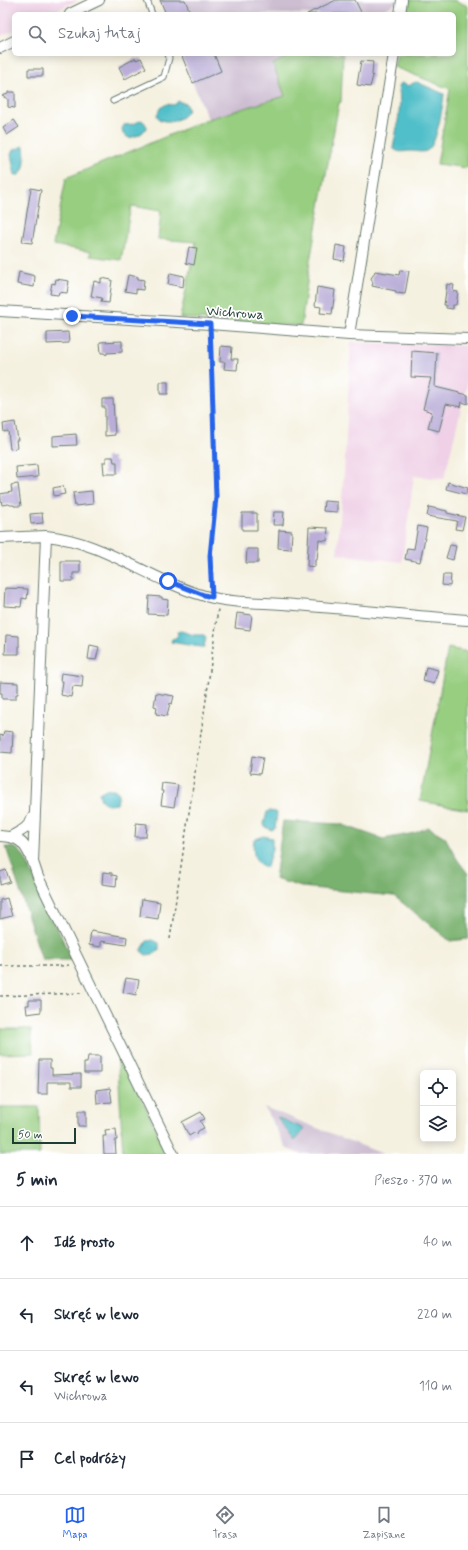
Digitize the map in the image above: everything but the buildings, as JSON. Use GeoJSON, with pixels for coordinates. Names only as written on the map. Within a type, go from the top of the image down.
{"type":"FeatureCollection","features":[{"type":"Feature","properties":{"kind":"street"},"geometry":{"type":"LineString","coordinates":[[74,12],[99,0]]}},
{"type":"Feature","properties":{"kind":"street"},"geometry":{"type":"LineString","coordinates":[[400,12],[402,0]]}},
{"type":"Feature","properties":{"kind":"street"},"geometry":{"type":"LineString","coordinates":[[0,48],[12,42]]}},
{"type":"Feature","properties":{"kind":"street"},"geometry":{"type":"LineString","coordinates":[[349,335],[394,56]]}},
{"type":"Feature","properties":{"kind":"street","name":"Wichrowa"},"geometry":{"type":"LineString","coordinates":[[0,311],[210,324],[349,335],[468,339]]}},
{"type":"Feature","properties":{"kind":"street"},"geometry":{"type":"LineString","coordinates":[[32,862],[46,536]]}},
{"type":"Feature","properties":{"kind":"street"},"geometry":{"type":"LineString","coordinates":[[0,538],[46,536],[60,537],[98,550],[186,588],[216,598],[468,620]]}},
{"type":"Feature","properties":{"kind":"street"},"geometry":{"type":"LineString","coordinates":[[5,837],[24,830],[29,826],[34,814]]}},
{"type":"Feature","properties":{"kind":"street"},"geometry":{"type":"LineString","coordinates":[[5,837],[17,839],[26,846],[38,877],[96,993],[172,1154]]}},
{"type":"Feature","properties":{"kind":"lane"},"geometry":{"type":"LineString","coordinates":[[147,0],[151,12]]}},
{"type":"Feature","properties":{"kind":"lane"},"geometry":{"type":"LineString","coordinates":[[113,101],[164,77],[168,56]]}},
{"type":"Feature","properties":{"kind":"path"},"geometry":{"type":"LineString","coordinates":[[170,939],[208,693],[216,598],[210,556],[216,497],[210,324]]}},
{"type":"Feature","properties":{"kind":"path"},"geometry":{"type":"LineString","coordinates":[[0,966],[60,966],[72,964],[80,960]]}},
{"type":"Feature","properties":{"kind":"path"},"geometry":{"type":"LineString","coordinates":[[0,996],[96,993]]}},
{"type":"Feature","properties":{"kind":"shaded area"},"geometry":{"type":"Polygon","coordinates":[[[0,0],[78,0],[52,12],[12,12],[12,31],[0,36],[0,0]]]}},
{"type":"Feature","properties":{"kind":"shaded area"},"geometry":{"type":"Polygon","coordinates":[[[159,0],[396,0],[395,4],[379,12],[164,12],[159,0]]]}},
{"type":"Feature","properties":{"kind":"shaded area"},"geometry":{"type":"Polygon","coordinates":[[[182,56],[289,56],[273,64],[285,96],[208,119],[182,56]]]}},
{"type":"Feature","properties":{"kind":"shaded area"},"geometry":{"type":"Polygon","coordinates":[[[351,342],[468,346],[468,380],[444,479],[414,476],[402,562],[337,554],[344,475],[351,342]]]}},
{"type":"Feature","properties":{"kind":"shaded area"},"geometry":{"type":"Polygon","coordinates":[[[264,1107],[383,1154],[300,1154],[287,1149],[264,1107]],[[277,1118],[294,1140],[304,1130],[277,1118]]]}},
{"type":"Feature","properties":{"kind":"green space"},"geometry":{"type":"Polygon","coordinates":[[[408,0],[454,0],[468,6],[468,168],[437,164],[450,89],[394,67],[397,56],[456,56],[456,12],[405,12],[408,0]]]}},
{"type":"Feature","properties":{"kind":"green space"},"geometry":{"type":"Polygon","coordinates":[[[289,56],[343,56],[341,102],[339,103],[310,261],[301,326],[180,318],[196,242],[158,239],[161,211],[131,206],[121,260],[90,256],[91,252],[53,245],[66,178],[208,119],[285,96],[273,64],[289,56]]]}},
{"type":"Feature","properties":{"kind":"green space"},"geometry":{"type":"Polygon","coordinates":[[[448,648],[468,652],[468,810],[420,801],[448,648]]]}},
{"type":"Feature","properties":{"kind":"green space"},"geometry":{"type":"Polygon","coordinates":[[[283,821],[340,824],[383,839],[415,833],[428,827],[445,837],[457,859],[468,874],[468,939],[450,941],[394,896],[301,887],[275,879],[283,821]]]}},
{"type":"Feature","properties":{"kind":"green space"},"geometry":{"type":"Polygon","coordinates":[[[6,847],[17,849],[24,856],[72,960],[42,960],[6,847]]]}},
{"type":"Feature","properties":{"kind":"green space"},"geometry":{"type":"Polygon","coordinates":[[[0,1029],[31,1029],[33,1053],[0,1054],[0,1029]]]}},
{"type":"Feature","properties":{"kind":"green space"},"geometry":{"type":"Polygon","coordinates":[[[117,1048],[168,1154],[123,1154],[117,1048]]]}},
{"type":"Feature","properties":{"kind":"green space"},"geometry":{"type":"Polygon","coordinates":[[[0,1107],[39,1107],[40,1154],[0,1154],[0,1107]]]}},
{"type":"Feature","properties":{"kind":"water"},"geometry":{"type":"Polygon","coordinates":[[[417,82],[444,94],[441,114],[435,139],[427,151],[399,152],[393,148],[400,101],[398,87],[401,83],[409,86],[417,82]]]}},
{"type":"Feature","properties":{"kind":"water"},"geometry":{"type":"Polygon","coordinates":[[[178,101],[186,104],[188,109],[186,113],[177,120],[160,120],[157,115],[160,108],[167,104],[174,105],[178,101]]]}},
{"type":"Feature","properties":{"kind":"water"},"geometry":{"type":"Polygon","coordinates":[[[142,120],[147,127],[137,136],[129,138],[123,134],[122,129],[124,125],[133,124],[142,120]]]}},
{"type":"Feature","properties":{"kind":"water"},"geometry":{"type":"Polygon","coordinates":[[[24,146],[25,162],[23,169],[19,175],[15,175],[11,155],[13,150],[24,146]]]}},
{"type":"Feature","properties":{"kind":"water"},"geometry":{"type":"Polygon","coordinates":[[[181,631],[194,635],[204,635],[206,637],[204,647],[171,642],[172,639],[178,635],[177,632],[181,631]]]}},
{"type":"Feature","properties":{"kind":"water"},"geometry":{"type":"Polygon","coordinates":[[[106,789],[114,789],[119,793],[117,804],[108,805],[101,800],[99,793],[106,789]]]}},
{"type":"Feature","properties":{"kind":"water"},"geometry":{"type":"Polygon","coordinates":[[[267,812],[276,812],[277,815],[275,828],[272,830],[265,827],[264,824],[267,812]]]}},
{"type":"Feature","properties":{"kind":"water"},"geometry":{"type":"Polygon","coordinates":[[[263,836],[272,838],[272,849],[267,867],[259,863],[255,857],[253,849],[254,840],[263,836]]]}},
{"type":"Feature","properties":{"kind":"water"},"geometry":{"type":"Polygon","coordinates":[[[153,940],[159,943],[159,951],[154,954],[146,955],[141,951],[147,941],[153,940]]]}},
{"type":"Feature","properties":{"kind":"water"},"geometry":{"type":"Polygon","coordinates":[[[277,1117],[305,1129],[295,1141],[277,1117]]]}},
{"type":"Feature","properties":{"kind":"route"},"geometry":{"type":"LineString","coordinates":[[72,316],[210,324],[216,497],[210,556],[212,597],[168,581]]}}]}
